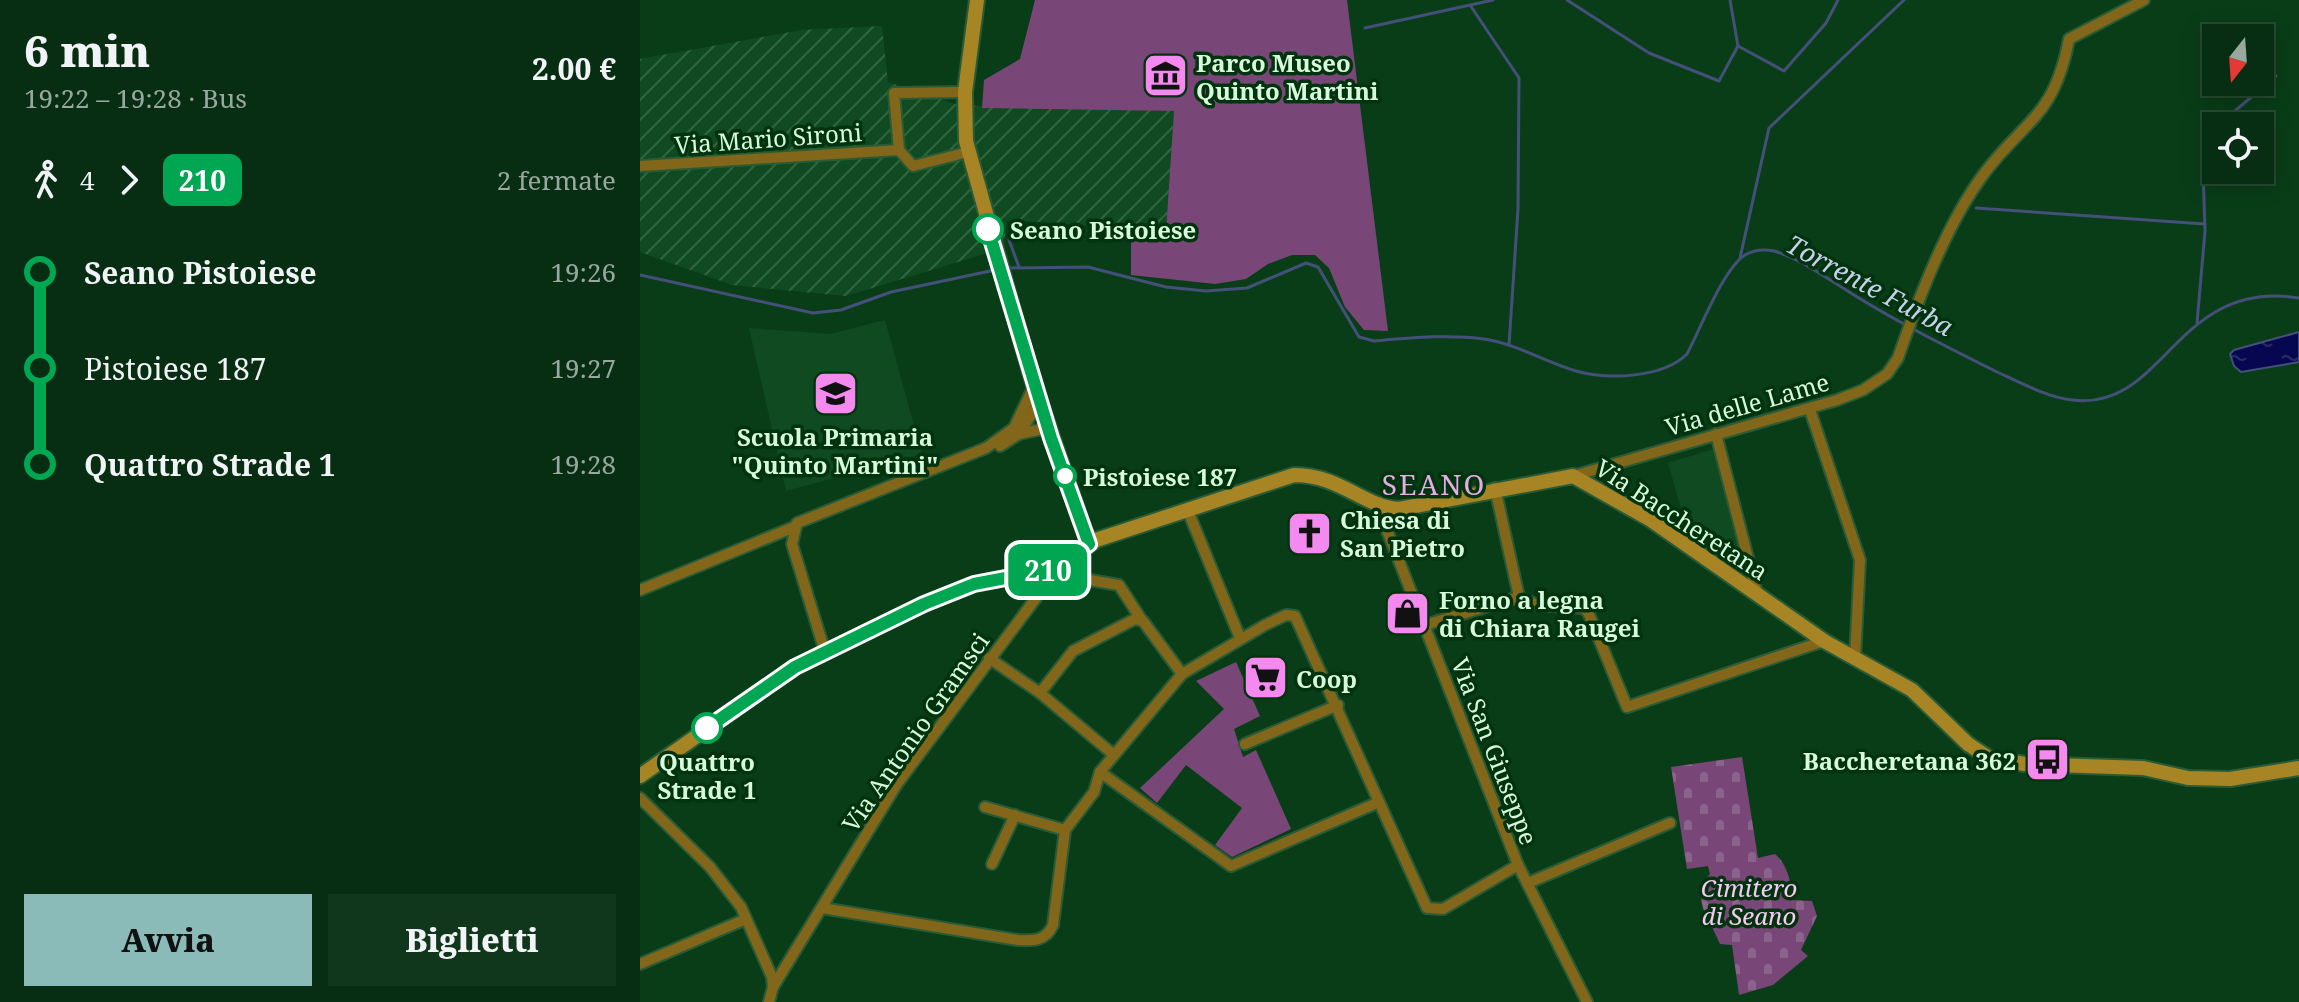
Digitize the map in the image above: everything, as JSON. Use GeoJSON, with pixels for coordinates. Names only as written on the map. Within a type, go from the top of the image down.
{"type":"FeatureCollection","features":[{"type":"Feature","properties":{"kind":"street"},"geometry":{"type":"LineString","coordinates":[[977,0],[965,92],[968,152],[1034,386],[1089,544]]}},
{"type":"Feature","properties":{"kind":"street","name":"Via delle Lame"},"geometry":{"type":"LineString","coordinates":[[1573,476],[1810,410],[1863,390],[1887,374],[1961,210],[1983,175],[2053,96],[2069,39],[2144,0]]}},
{"type":"Feature","properties":{"kind":"street","name":"Via Mario Sironi"},"geometry":{"type":"LineString","coordinates":[[965,92],[894,93],[899,150],[913,166],[968,152]]}},
{"type":"Feature","properties":{"kind":"street","name":"Via Mario Sironi"},"geometry":{"type":"LineString","coordinates":[[640,166],[899,150]]}},
{"type":"Feature","properties":{"kind":"street"},"geometry":{"type":"LineString","coordinates":[[986,448],[1014,428],[1034,386]]}},
{"type":"Feature","properties":{"kind":"street"},"geometry":{"type":"LineString","coordinates":[[1019,434],[1039,402]]}},
{"type":"Feature","properties":{"kind":"street"},"geometry":{"type":"LineString","coordinates":[[1810,410],[1860,560],[1855,658]]}},
{"type":"Feature","properties":{"kind":"street"},"geometry":{"type":"LineString","coordinates":[[640,590],[793,531],[836,505],[986,448],[999,446],[1019,434],[1047,428]]}},
{"type":"Feature","properties":{"kind":"street"},"geometry":{"type":"LineString","coordinates":[[1716,434],[1757,593]]}},
{"type":"Feature","properties":{"kind":"street"},"geometry":{"type":"LineString","coordinates":[[640,776],[776,680],[825,652],[955,590],[1051,570],[1089,544],[1278,477],[1294,475],[1327,479],[1384,512]]}},
{"type":"Feature","properties":{"kind":"street","name":"Via Baccheretana"},"geometry":{"type":"LineString","coordinates":[[1384,512],[1495,488],[1573,476],[1651,520],[1824,641],[1918,695],[1968,744],[2002,762],[2143,768],[2188,778],[2216,779],[2299,768]]}},
{"type":"Feature","properties":{"kind":"street"},"geometry":{"type":"LineString","coordinates":[[1495,488],[1519,597]]}},
{"type":"Feature","properties":{"kind":"street"},"geometry":{"type":"LineString","coordinates":[[1188,511],[1240,638]]}},
{"type":"Feature","properties":{"kind":"street","name":"Via San Giuseppe"},"geometry":{"type":"LineString","coordinates":[[1384,512],[1518,865],[1587,1002]]}},
{"type":"Feature","properties":{"kind":"street"},"geometry":{"type":"LineString","coordinates":[[793,531],[825,652]]}},
{"type":"Feature","properties":{"kind":"street"},"geometry":{"type":"LineString","coordinates":[[1051,570],[1060,575],[1119,585],[1138,619],[1182,674]]}},
{"type":"Feature","properties":{"kind":"street","name":"Via Antonio Gramsci"},"geometry":{"type":"LineString","coordinates":[[769,1002],[773,987],[897,784],[1045,586],[1051,570]]}},
{"type":"Feature","properties":{"kind":"street"},"geometry":{"type":"LineString","coordinates":[[1425,625],[1519,597],[1537,605],[1583,608],[1588,612],[1627,707],[1824,641]]}},
{"type":"Feature","properties":{"kind":"street"},"geometry":{"type":"LineString","coordinates":[[822,908],[1018,940],[1039,939],[1048,935],[1053,925],[1065,830],[1094,792],[1100,772],[1182,674],[1240,638],[1286,615],[1299,617],[1427,908],[1443,909],[1518,865]]}},
{"type":"Feature","properties":{"kind":"street"},"geometry":{"type":"LineString","coordinates":[[1040,693],[1073,651],[1138,619]]}},
{"type":"Feature","properties":{"kind":"street"},"geometry":{"type":"LineString","coordinates":[[989,658],[1040,693],[1114,755]]}},
{"type":"Feature","properties":{"kind":"street"},"geometry":{"type":"LineString","coordinates":[[1245,744],[1338,705]]}},
{"type":"Feature","properties":{"kind":"street"},"geometry":{"type":"LineString","coordinates":[[1100,772],[1231,866],[1379,802]]}},
{"type":"Feature","properties":{"kind":"street"},"geometry":{"type":"LineString","coordinates":[[640,798],[710,867],[746,919],[772,977],[773,987]]}},
{"type":"Feature","properties":{"kind":"street"},"geometry":{"type":"LineString","coordinates":[[985,807],[1065,830]]}},
{"type":"Feature","properties":{"kind":"street"},"geometry":{"type":"LineString","coordinates":[[992,864],[1015,815]]}},
{"type":"Feature","properties":{"kind":"street"},"geometry":{"type":"LineString","coordinates":[[1528,883],[1670,823]]}},
{"type":"Feature","properties":{"kind":"street"},"geometry":{"type":"LineString","coordinates":[[640,964],[746,919]]}},
{"type":"Feature","properties":{"kind":"shaded area"},"geometry":{"type":"Polygon","coordinates":[[[882,26],[888,82],[958,105],[1175,111],[1166,231],[1007,220],[1004,248],[846,296],[732,285],[640,252],[640,59],[801,30],[882,26]]]}},
{"type":"Feature","properties":{"kind":"shaded area","name":"Scuola Primaria \"Quinto Martini\""},"geometry":{"type":"Polygon","coordinates":[[[885,320],[922,454],[786,491],[749,328],[830,334],[885,320]]]}},
{"type":"Feature","properties":{"kind":"shaded area"},"geometry":{"type":"Polygon","coordinates":[[[1714,449],[1744,560],[1728,567],[1690,540],[1668,463],[1714,449]]]}},
{"type":"Feature","properties":{"kind":"green space","name":"Parco Museo Quinto Martini"},"geometry":{"type":"Polygon","coordinates":[[[1035,0],[1347,0],[1388,331],[1364,330],[1345,307],[1329,268],[1315,255],[1292,255],[1268,264],[1246,279],[1215,284],[1131,275],[1131,230],[1166,231],[1174,111],[982,108],[984,80],[1020,59],[1035,0]]]}},
{"type":"Feature","properties":{"kind":"green space"},"geometry":{"type":"Polygon","coordinates":[[[1236,662],[1260,716],[1234,729],[1243,757],[1256,750],[1291,829],[1232,857],[1215,845],[1242,808],[1186,765],[1157,803],[1140,788],[1224,709],[1196,681],[1236,662]]]}},
{"type":"Feature","properties":{"kind":"green space","name":"Cimitero di Seano"},"geometry":{"type":"Polygon","coordinates":[[[1742,757],[1758,858],[1775,854],[1788,874],[1792,900],[1812,901],[1817,916],[1801,950],[1808,956],[1773,985],[1739,995],[1732,945],[1720,944],[1701,901],[1704,883],[1710,874],[1708,866],[1687,869],[1671,767],[1742,757]]]}},
{"type":"Feature","properties":{"kind":"water"},"geometry":{"type":"Polygon","coordinates":[[[2299,332],[2299,362],[2241,372],[2234,366],[2230,354],[2234,350],[2299,332]]]}},
{"type":"Feature","properties":{"kind":"waterway"},"geometry":{"type":"LineString","coordinates":[[1365,28],[1493,0]]}},
{"type":"Feature","properties":{"kind":"waterway"},"geometry":{"type":"LineString","coordinates":[[1567,0],[1649,53],[1719,81],[1738,46],[1730,0]]}},
{"type":"Feature","properties":{"kind":"waterway"},"geometry":{"type":"LineString","coordinates":[[1738,46],[1784,71],[1826,23],[1838,0]]}},
{"type":"Feature","properties":{"kind":"waterway"},"geometry":{"type":"LineString","coordinates":[[1740,258],[1769,128],[1904,0]]}},
{"type":"Feature","properties":{"kind":"waterway"},"geometry":{"type":"LineString","coordinates":[[1470,5],[1519,78],[1518,209],[1509,345]]}},
{"type":"Feature","properties":{"kind":"waterway"},"geometry":{"type":"LineString","coordinates":[[2197,323],[2205,231],[2202,139],[2276,76]]}},
{"type":"Feature","properties":{"kind":"waterway"},"geometry":{"type":"LineString","coordinates":[[1976,208],[2205,224]]}},
{"type":"Feature","properties":{"kind":"waterway"},"geometry":{"type":"LineString","coordinates":[[1009,240],[1019,267]]}},
{"type":"Feature","properties":{"kind":"waterway","name":"Torrente Furba"},"geometry":{"type":"LineString","coordinates":[[1007,268],[1088,267],[1166,287],[1206,291],[1247,288],[1306,263],[1318,267],[1359,337],[1374,341],[1443,337],[1484,339],[1576,371],[1619,376],[1664,368],[1687,354],[1728,273],[1745,255],[1770,250],[1805,264],[1888,315],[1993,370],[2042,392],[2072,400],[2103,398],[2129,386],[2197,325],[2224,307],[2257,297],[2299,298]]}},
{"type":"Feature","properties":{"kind":"waterway","name":"Torrente Furba"},"geometry":{"type":"LineString","coordinates":[[640,275],[813,313],[841,310],[891,292],[995,270]]}},
{"type":"Feature","properties":{"kind":"bus line","name":"210"},"geometry":{"type":"LineString","coordinates":[[707,728],[795,667],[924,604],[974,584],[1058,568],[1089,544],[1051,438],[988,229]]}},
{"type":"Feature","properties":{"kind":"place","name":"Parco Museo Quinto Martini"},"geometry":{"type":"Point","coordinates":[1165,76]}},
{"type":"Feature","properties":{"kind":"place","name":"Seano Pistoiese"},"geometry":{"type":"Point","coordinates":[988,229]}},
{"type":"Feature","properties":{"kind":"place","name":"Scuola Primaria \"Quinto Martini\""},"geometry":{"type":"Point","coordinates":[835,394]}},
{"type":"Feature","properties":{"kind":"place","name":"Pistoiese 187"},"geometry":{"type":"Point","coordinates":[1065,476]}},
{"type":"Feature","properties":{"kind":"place","name":"Chiesa di San Pietro"},"geometry":{"type":"Point","coordinates":[1309,533]}},
{"type":"Feature","properties":{"kind":"place","name":"Forno a legna di Chiara Raugei"},"geometry":{"type":"Point","coordinates":[1408,613]}},
{"type":"Feature","properties":{"kind":"place","name":"Coop"},"geometry":{"type":"Point","coordinates":[1265,678]}},
{"type":"Feature","properties":{"kind":"place","name":"Quattro Strade 1"},"geometry":{"type":"Point","coordinates":[707,728]}},
{"type":"Feature","properties":{"kind":"place","name":"Baccheretana 362"},"geometry":{"type":"Point","coordinates":[2047,760]}},
{"type":"Feature","properties":{"kind":"district","name":"SEANO"},"geometry":{"type":"Point","coordinates":[1434,484]}}]}
